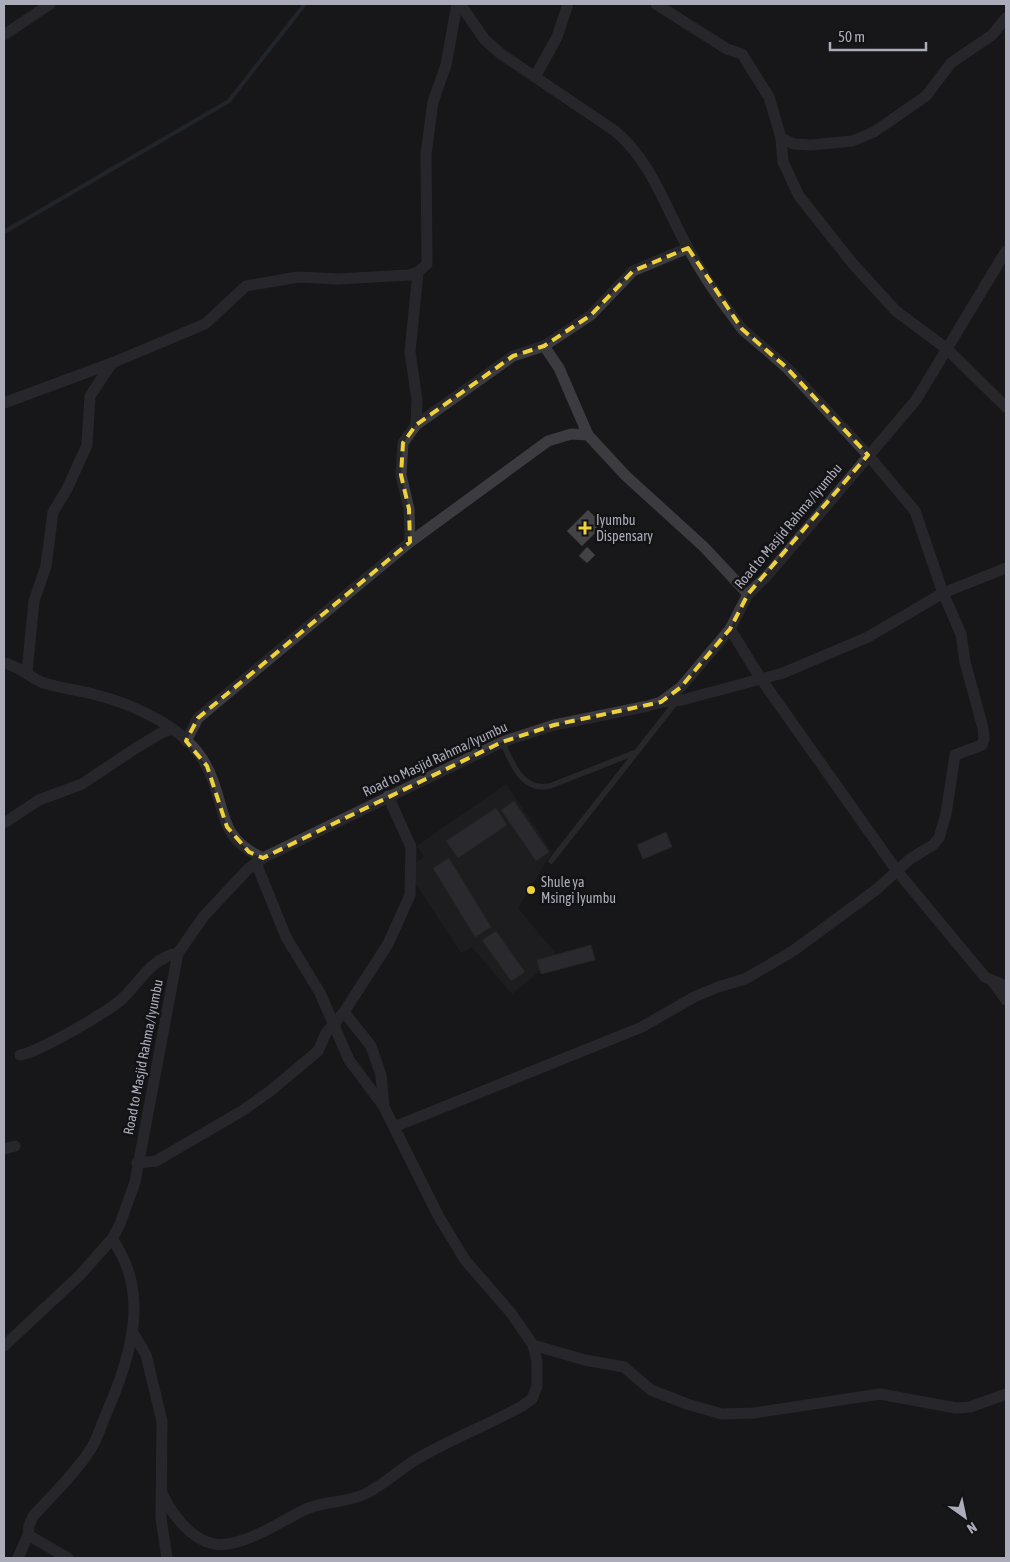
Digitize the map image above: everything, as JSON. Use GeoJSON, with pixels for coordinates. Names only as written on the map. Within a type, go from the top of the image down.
{"type":"FeatureCollection","features":[{"type":"Feature","properties":{"kind":"street"},"geometry":{"type":"LineString","coordinates":[[4,35],[50,4]]}},
{"type":"Feature","properties":{"kind":"street"},"geometry":{"type":"LineString","coordinates":[[394,1127],[642,1027],[694,997],[756,973],[793,951],[841,917],[939,838],[946,814],[955,755],[982,746],[984,739],[979,708],[965,662],[961,634],[943,594],[915,510],[868,454],[781,362],[742,329],[720,300],[688,248],[650,172],[628,142],[615,131],[501,54],[485,40],[458,4]]}},
{"type":"Feature","properties":{"kind":"street"},"geometry":{"type":"LineString","coordinates":[[4,403],[112,364],[205,324],[246,286],[298,277],[338,279],[418,272],[427,264],[426,154],[433,102],[446,65],[458,4]]}},
{"type":"Feature","properties":{"kind":"street"},"geometry":{"type":"LineString","coordinates":[[535,77],[557,37],[568,4]]}},
{"type":"Feature","properties":{"kind":"street"},"geometry":{"type":"LineString","coordinates":[[656,4],[727,50],[742,54],[769,97],[781,138],[783,162],[799,196],[847,257],[896,311],[947,349],[1006,407]]}},
{"type":"Feature","properties":{"kind":"street"},"geometry":{"type":"LineString","coordinates":[[781,138],[794,144],[811,145],[852,141],[874,132],[926,96],[951,63],[992,35],[1006,18]]}},
{"type":"Feature","properties":{"kind":"street"},"geometry":{"type":"LineString","coordinates":[[410,542],[409,509],[401,475],[403,443],[416,425],[513,356],[544,346],[591,315],[634,271],[688,248]]}},
{"type":"Feature","properties":{"kind":"street","name":"Road to Masjid Rahma/Iyumbu"},"geometry":{"type":"LineString","coordinates":[[4,1346],[79,1276],[112,1239],[128,1208],[178,953],[204,916],[248,869],[259,861],[388,796],[502,742],[554,725],[661,702],[681,687],[730,629],[748,594],[766,577],[868,454],[916,400],[1006,251]]}},
{"type":"Feature","properties":{"kind":"street"},"geometry":{"type":"LineString","coordinates":[[416,425],[416,400],[410,352],[418,272]]}},
{"type":"Feature","properties":{"kind":"street"},"geometry":{"type":"LineString","coordinates":[[544,346],[559,368],[588,435],[626,476],[704,547],[748,594]]}},
{"type":"Feature","properties":{"kind":"street"},"geometry":{"type":"LineString","coordinates":[[27,672],[34,601],[46,566],[52,512],[67,489],[87,445],[90,396],[112,364]]}},
{"type":"Feature","properties":{"kind":"street"},"geometry":{"type":"LineString","coordinates":[[186,741],[198,718],[410,542],[548,442],[572,434],[588,435]]}},
{"type":"Feature","properties":{"kind":"street"},"geometry":{"type":"LineString","coordinates":[[661,702],[676,702],[783,673],[868,637],[943,594],[1006,568]]}},
{"type":"Feature","properties":{"kind":"street"},"geometry":{"type":"LineString","coordinates":[[730,629],[761,679],[897,871],[985,977],[1006,986]]}},
{"type":"Feature","properties":{"kind":"street"},"geometry":{"type":"LineString","coordinates":[[4,663],[15,666],[47,684],[121,702],[165,723],[196,751],[207,766],[227,827],[234,840],[259,861],[286,937],[320,993],[349,1060],[384,1107],[439,1216],[464,1260],[511,1313],[534,1345],[537,1353],[538,1380],[532,1398],[503,1416],[417,1459],[375,1489],[353,1500],[308,1508],[268,1530],[220,1545],[209,1543],[187,1528],[172,1512],[162,1493]]}},
{"type":"Feature","properties":{"kind":"street"},"geometry":{"type":"LineString","coordinates":[[4,823],[39,800],[82,784],[136,748],[161,733],[172,729]]}},
{"type":"Feature","properties":{"kind":"street"},"geometry":{"type":"LineString","coordinates":[[137,1163],[156,1161],[261,1098],[314,1056],[334,1023],[344,1012],[388,944],[410,895],[410,848],[388,796]]}},
{"type":"Feature","properties":{"kind":"street"},"geometry":{"type":"LineString","coordinates":[[20,1055],[35,1050],[90,1020],[123,998],[159,960],[178,953]]}},
{"type":"Feature","properties":{"kind":"street"},"geometry":{"type":"LineString","coordinates":[[992,981],[1006,1000]]}},
{"type":"Feature","properties":{"kind":"street"},"geometry":{"type":"LineString","coordinates":[[344,1012],[371,1046],[381,1075],[384,1107]]}},
{"type":"Feature","properties":{"kind":"street"},"geometry":{"type":"LineString","coordinates":[[18,1558],[28,1535],[33,1516],[93,1445],[123,1374],[132,1331],[132,1278],[125,1260],[112,1239]]}},
{"type":"Feature","properties":{"kind":"street"},"geometry":{"type":"LineString","coordinates":[[132,1331],[146,1355],[161,1410],[164,1433],[160,1460],[162,1518],[167,1558]]}},
{"type":"Feature","properties":{"kind":"street"},"geometry":{"type":"LineString","coordinates":[[534,1345],[585,1360],[624,1367],[651,1390],[687,1404],[722,1414],[754,1413],[880,1394],[956,1408],[970,1406],[1006,1394]]}},
{"type":"Feature","properties":{"kind":"street"},"geometry":{"type":"LineString","coordinates":[[28,1535],[68,1558]]}},
{"type":"Feature","properties":{"kind":"lane"},"geometry":{"type":"LineString","coordinates":[[550,861],[676,702]]}},
{"type":"Feature","properties":{"kind":"lane"},"geometry":{"type":"LineString","coordinates":[[502,742],[516,770],[528,784],[536,787],[550,786],[636,753]]}},
{"type":"Feature","properties":{"kind":"highlighted area"},"geometry":{"type":"Polygon","coordinates":[[[688,248],[742,329],[787,368],[868,455],[748,594],[730,629],[681,687],[661,702],[554,725],[502,742],[263,858],[249,852],[227,827],[207,766],[186,741],[198,718],[410,542],[409,509],[401,475],[403,443],[416,425],[513,356],[544,346],[591,315],[633,271],[688,248]]]}},
{"type":"Feature","properties":{"kind":"shaded area"},"geometry":{"type":"Polygon","coordinates":[[[506,784],[552,852],[518,908],[558,956],[512,994],[472,947],[461,953],[406,869],[424,857],[417,846],[506,784]]]}},
{"type":"Feature","properties":{"kind":"building","name":"Iyumbu Dispensary"},"geometry":{"type":"Polygon","coordinates":[[[588,510],[603,525],[582,546],[567,531],[588,510]]]}},
{"type":"Feature","properties":{"kind":"building"},"geometry":{"type":"Polygon","coordinates":[[[587,547],[595,555],[587,563],[579,556],[587,547]]]}},
{"type":"Feature","properties":{"kind":"building"},"geometry":{"type":"Polygon","coordinates":[[[514,801],[549,852],[536,861],[501,810],[514,801]]]}},
{"type":"Feature","properties":{"kind":"building"},"geometry":{"type":"Polygon","coordinates":[[[496,808],[507,825],[458,858],[446,841],[496,808]]]}},
{"type":"Feature","properties":{"kind":"building"},"geometry":{"type":"Polygon","coordinates":[[[666,832],[672,847],[643,859],[637,845],[666,832]]]}},
{"type":"Feature","properties":{"kind":"building"},"geometry":{"type":"Polygon","coordinates":[[[449,858],[491,927],[475,937],[433,868],[449,858]]]}},
{"type":"Feature","properties":{"kind":"building"},"geometry":{"type":"Polygon","coordinates":[[[496,931],[525,972],[511,981],[482,940],[496,931]]]}},
{"type":"Feature","properties":{"kind":"building"},"geometry":{"type":"Polygon","coordinates":[[[591,945],[595,960],[541,974],[537,960],[591,945]]]}},
{"type":"Feature","properties":{"kind":"waterway"},"geometry":{"type":"LineString","coordinates":[[4,232],[229,101],[305,4]]}},
{"type":"Feature","properties":{"kind":"place","name":"Iyumbu Dispensary"},"geometry":{"type":"Point","coordinates":[585,528]}},
{"type":"Feature","properties":{"kind":"place","name":"Shule ya Msingi Iyumbu"},"geometry":{"type":"Point","coordinates":[531,890]}}]}
